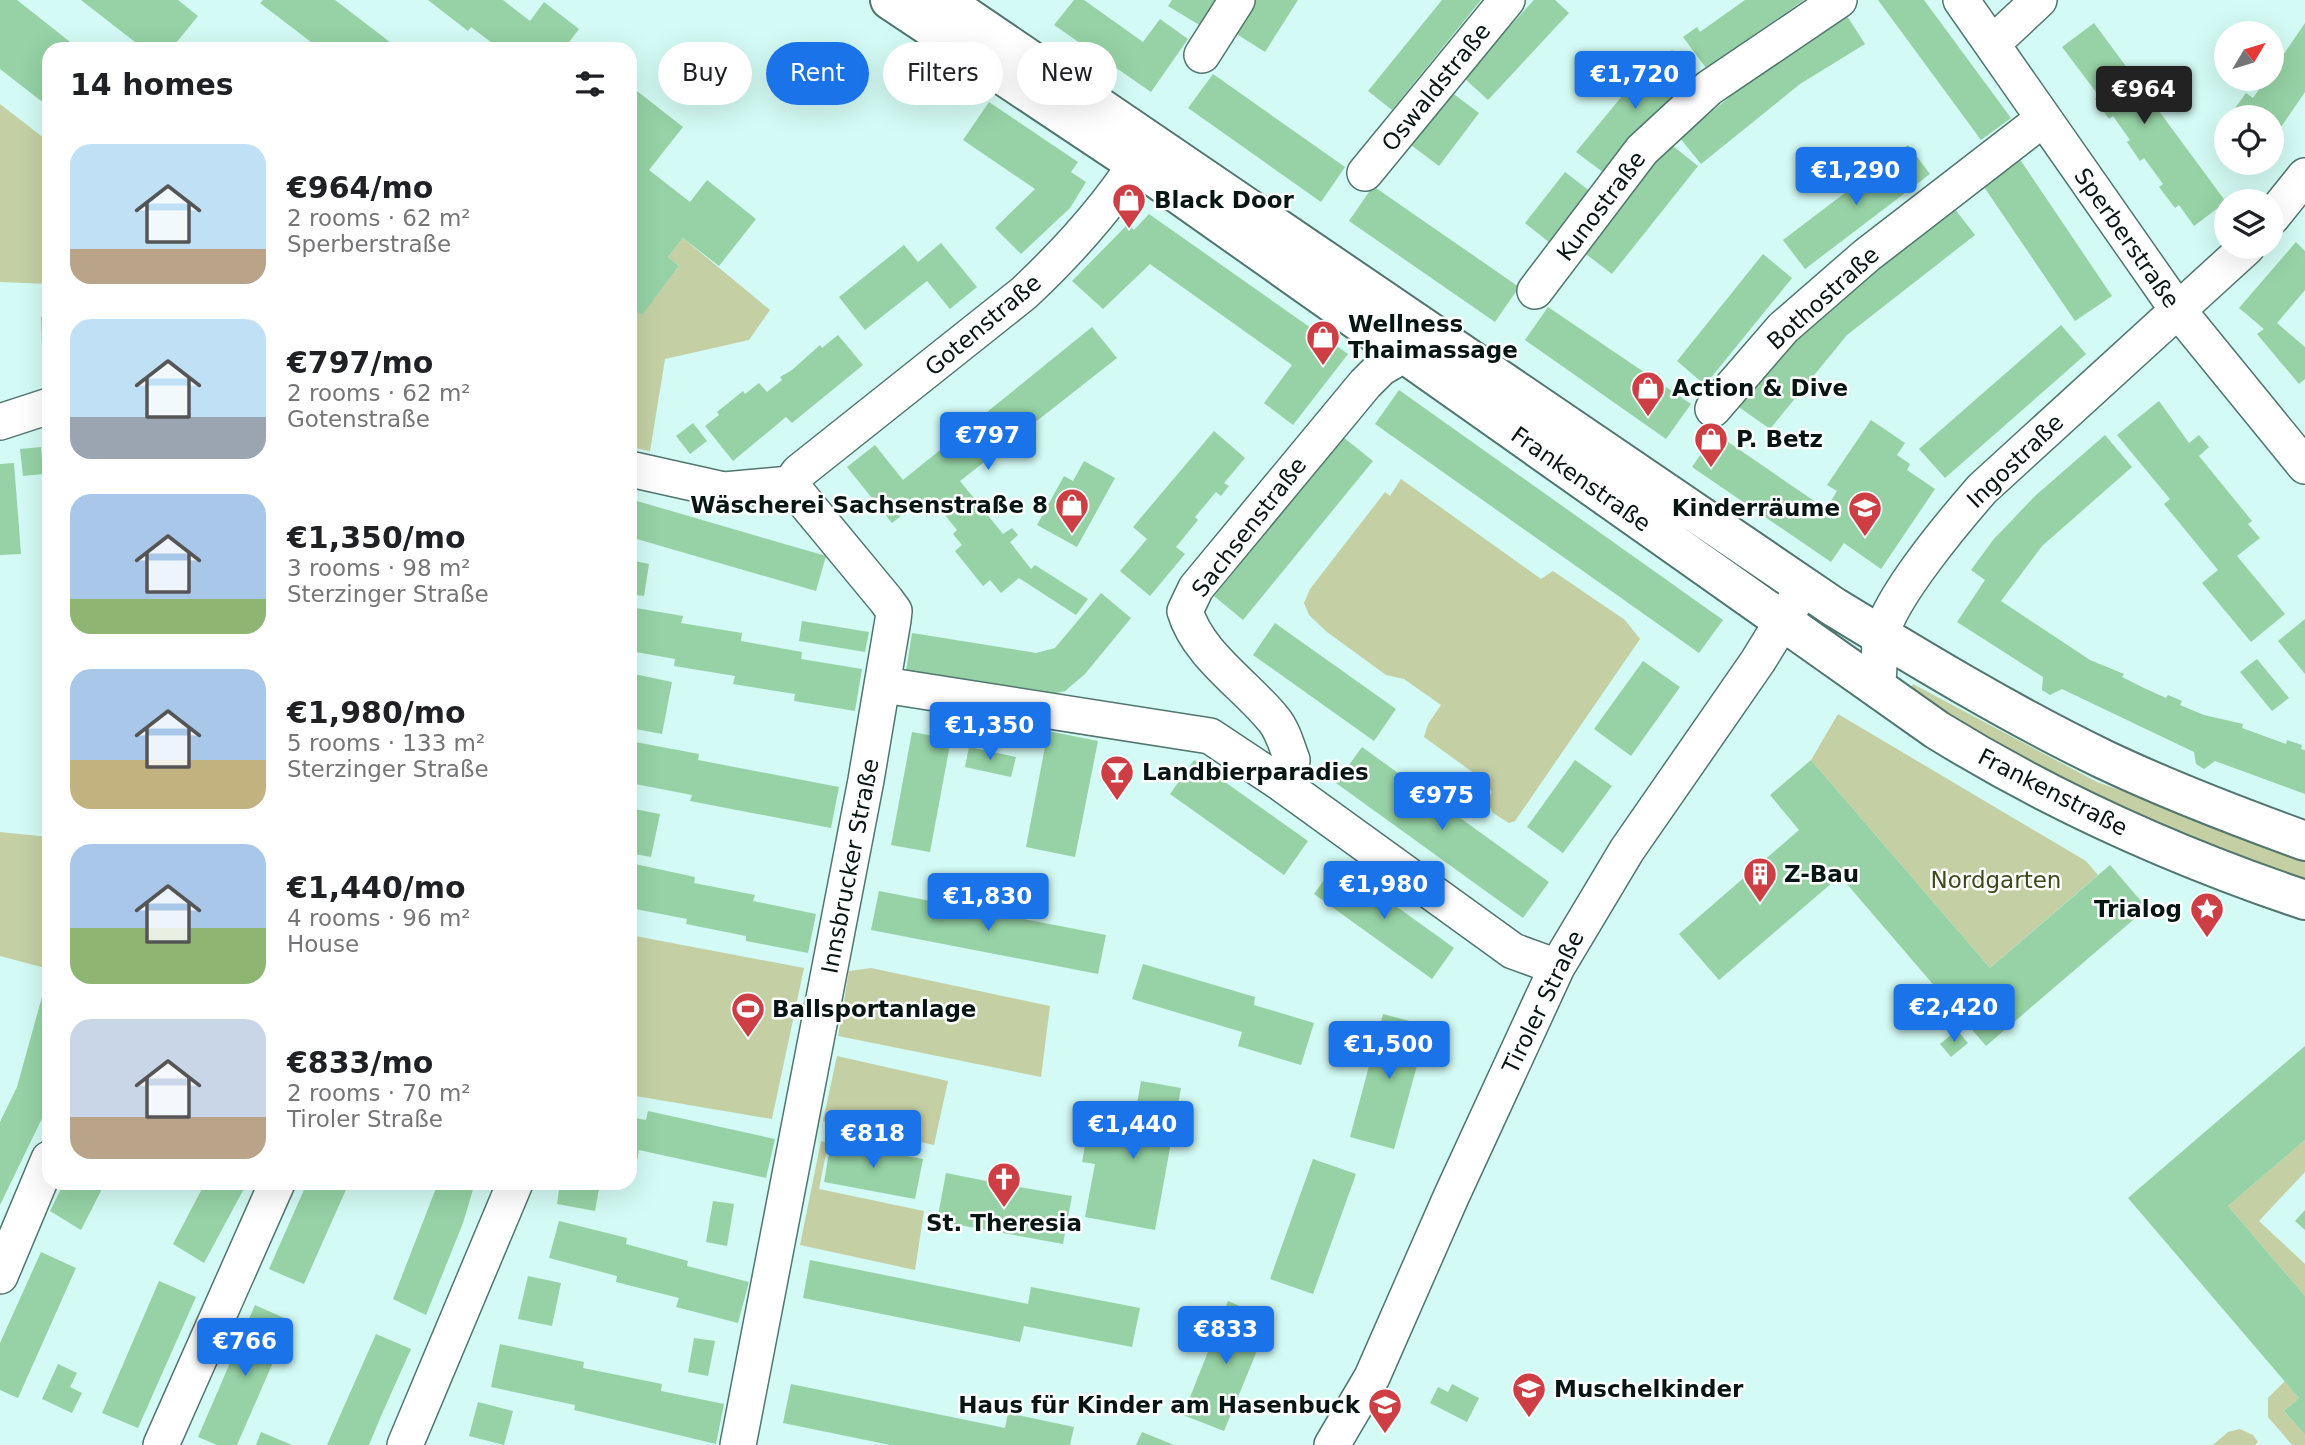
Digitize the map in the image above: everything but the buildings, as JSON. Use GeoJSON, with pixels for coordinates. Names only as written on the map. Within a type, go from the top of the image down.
{"type":"FeatureCollection","features":[{"type":"Feature","properties":{"kind":"main road","name":"Frankenstraße"},"geometry":{"type":"LineString","coordinates":[[890,0],[1143,153],[1881,636],[1991,700],[2104,759],[2189,797],[2305,841]]}},
{"type":"Feature","properties":{"kind":"main road","name":"Frankenstraße"},"geometry":{"type":"LineString","coordinates":[[942,0],[1405,354],[1877,690],[1968,749],[2069,803],[2185,856],[2305,900]]}},
{"type":"Feature","properties":{"kind":"street"},"geometry":{"type":"LineString","coordinates":[[1202,55],[1237,0]]}},
{"type":"Feature","properties":{"kind":"street","name":"Oswaldstraße"},"geometry":{"type":"LineString","coordinates":[[1365,173],[1507,0]]}},
{"type":"Feature","properties":{"kind":"street","name":"Kunostraße"},"geometry":{"type":"LineString","coordinates":[[1535,291],[1642,150],[1659,133],[1709,88],[1839,0]]}},
{"type":"Feature","properties":{"kind":"street","name":"Sperberstraße"},"geometry":{"type":"LineString","coordinates":[[1961,0],[2177,309],[2305,466]]}},
{"type":"Feature","properties":{"kind":"street"},"geometry":{"type":"LineString","coordinates":[[1992,44],[2039,0]]}},
{"type":"Feature","properties":{"kind":"street","name":"Bothostraße"},"geometry":{"type":"LineString","coordinates":[[1713,409],[1783,328],[1867,256],[2043,119]]}},
{"type":"Feature","properties":{"kind":"street","name":"Gotenstraße"},"geometry":{"type":"LineString","coordinates":[[790,484],[799,472],[1024,293],[1095,221],[1143,153]]}},
{"type":"Feature","properties":{"kind":"street"},"geometry":{"type":"LineString","coordinates":[[2284,202],[2305,176]]}},
{"type":"Feature","properties":{"kind":"street","name":"Ingostraße"},"geometry":{"type":"LineString","coordinates":[[1881,636],[1894,609],[1928,556],[1982,489],[2233,259]]}},
{"type":"Feature","properties":{"kind":"street","name":"Sachsenstraße"},"geometry":{"type":"LineString","coordinates":[[1282,784],[1292,760],[1276,722],[1209,651],[1189,624],[1185,611],[1196,588],[1365,384],[1381,368],[1405,354]]}},
{"type":"Feature","properties":{"kind":"street"},"geometry":{"type":"LineString","coordinates":[[0,422],[42,407]]}},
{"type":"Feature","properties":{"kind":"street"},"geometry":{"type":"LineString","coordinates":[[637,471],[724,490],[790,484]]}},
{"type":"Feature","properties":{"kind":"street","name":"Innsbrucker Straße"},"geometry":{"type":"LineString","coordinates":[[738,1445],[884,685],[894,611],[790,484]]}},
{"type":"Feature","properties":{"kind":"street","name":"Tiroler Straße"},"geometry":{"type":"LineString","coordinates":[[1332,1445],[1372,1377],[1557,967],[1627,850],[1783,622],[1804,587]]}},
{"type":"Feature","properties":{"kind":"street"},"geometry":{"type":"LineString","coordinates":[[1877,690],[1881,636]]}},
{"type":"Feature","properties":{"kind":"street"},"geometry":{"type":"LineString","coordinates":[[884,685],[1210,736],[1282,784],[1513,951],[1557,967]]}},
{"type":"Feature","properties":{"kind":"street"},"geometry":{"type":"LineString","coordinates":[[0,1276],[42,1176]]}},
{"type":"Feature","properties":{"kind":"street"},"geometry":{"type":"LineString","coordinates":[[161,1445],[274,1190]]}},
{"type":"Feature","properties":{"kind":"street"},"geometry":{"type":"LineString","coordinates":[[405,1445],[512,1190]]}},
{"type":"Feature","properties":{"kind":"green space"},"geometry":{"type":"Polygon","coordinates":[[[0,104],[42,137],[42,284],[0,282],[0,104]]]}},
{"type":"Feature","properties":{"kind":"green space"},"geometry":{"type":"Polygon","coordinates":[[[683,238],[770,310],[749,340],[665,359],[650,451],[637,448],[637,311],[642,314],[679,266],[668,257],[683,238]]]}},
{"type":"Feature","properties":{"kind":"green space"},"geometry":{"type":"Polygon","coordinates":[[[1401,479],[1541,579],[1553,571],[1625,620],[1640,639],[1515,821],[1509,823],[1493,813],[1487,802],[1492,792],[1486,782],[1424,737],[1428,724],[1441,705],[1404,679],[1386,675],[1327,632],[1309,615],[1304,603],[1310,589],[1385,492],[1390,496],[1401,479]]]}},
{"type":"Feature","properties":{"kind":"green space"},"geometry":{"type":"Polygon","coordinates":[[[1913,684],[2097,782],[2305,855],[2305,878],[2280,872],[2093,802],[1907,694],[1913,684]]]}},
{"type":"Feature","properties":{"kind":"green space","name":"Nordgarten"},"geometry":{"type":"Polygon","coordinates":[[[1838,714],[2086,861],[2098,875],[1990,968],[1811,760],[1838,714]]]}},
{"type":"Feature","properties":{"kind":"green space"},"geometry":{"type":"Polygon","coordinates":[[[0,832],[42,836],[42,967],[0,956],[0,832]]]}},
{"type":"Feature","properties":{"kind":"green space"},"geometry":{"type":"Polygon","coordinates":[[[637,936],[804,968],[772,1119],[637,1096],[637,936]]]}},
{"type":"Feature","properties":{"kind":"green space"},"geometry":{"type":"Polygon","coordinates":[[[871,968],[1050,1006],[1041,1077],[838,1036],[849,971],[871,968]]]}},
{"type":"Feature","properties":{"kind":"green space"},"geometry":{"type":"Polygon","coordinates":[[[837,1056],[948,1081],[934,1145],[823,1121],[837,1056]]]}},
{"type":"Feature","properties":{"kind":"green space"},"geometry":{"type":"Polygon","coordinates":[[[2305,1140],[2305,1172],[2259,1221],[2305,1264],[2305,1296],[2228,1206],[2305,1140]]]}},
{"type":"Feature","properties":{"kind":"green space"},"geometry":{"type":"Polygon","coordinates":[[[821,1141],[828,1143],[819,1189],[924,1211],[915,1270],[800,1245],[821,1141]]]}},
{"type":"Feature","properties":{"kind":"green space"},"geometry":{"type":"Polygon","coordinates":[[[2285,1381],[2299,1398],[2284,1411],[2305,1435],[2305,1445],[2292,1445],[2268,1417],[2268,1398],[2285,1381]]]}},
{"type":"Feature","properties":{"kind":"green space"},"geometry":{"type":"Polygon","coordinates":[[[2240,1429],[2253,1435],[2258,1442],[2255,1445],[2213,1445],[2228,1432],[2240,1429]]]}},
{"type":"Feature","properties":{"kind":"place","name":"Black Door"},"geometry":{"type":"Point","coordinates":[1129,230]}},
{"type":"Feature","properties":{"kind":"place","name":"Wellness Thaimassage"},"geometry":{"type":"Point","coordinates":[1323,367]}},
{"type":"Feature","properties":{"kind":"place","name":"Action & Dive"},"geometry":{"type":"Point","coordinates":[1648,418]}},
{"type":"Feature","properties":{"kind":"place","name":"P. Betz"},"geometry":{"type":"Point","coordinates":[1711,469]}},
{"type":"Feature","properties":{"kind":"place","name":"Wäscherei Sachsenstraße 8"},"geometry":{"type":"Point","coordinates":[1072,535]}},
{"type":"Feature","properties":{"kind":"place","name":"Kinderräume"},"geometry":{"type":"Point","coordinates":[1865,538]}},
{"type":"Feature","properties":{"kind":"place","name":"Landbierparadies"},"geometry":{"type":"Point","coordinates":[1117,802]}},
{"type":"Feature","properties":{"kind":"place","name":"Z-Bau"},"geometry":{"type":"Point","coordinates":[1760,904]}},
{"type":"Feature","properties":{"kind":"place","name":"Trialog"},"geometry":{"type":"Point","coordinates":[2207,939]}},
{"type":"Feature","properties":{"kind":"place","name":"Ballsportanlage"},"geometry":{"type":"Point","coordinates":[748,1039]}},
{"type":"Feature","properties":{"kind":"place","name":"St. Theresia"},"geometry":{"type":"Point","coordinates":[1004,1209]}},
{"type":"Feature","properties":{"kind":"place","name":"Muschelkinder"},"geometry":{"type":"Point","coordinates":[1529,1419]}},
{"type":"Feature","properties":{"kind":"place","name":"Haus für Kinder am Hasenbuck"},"geometry":{"type":"Point","coordinates":[1385,1435]}}]}
